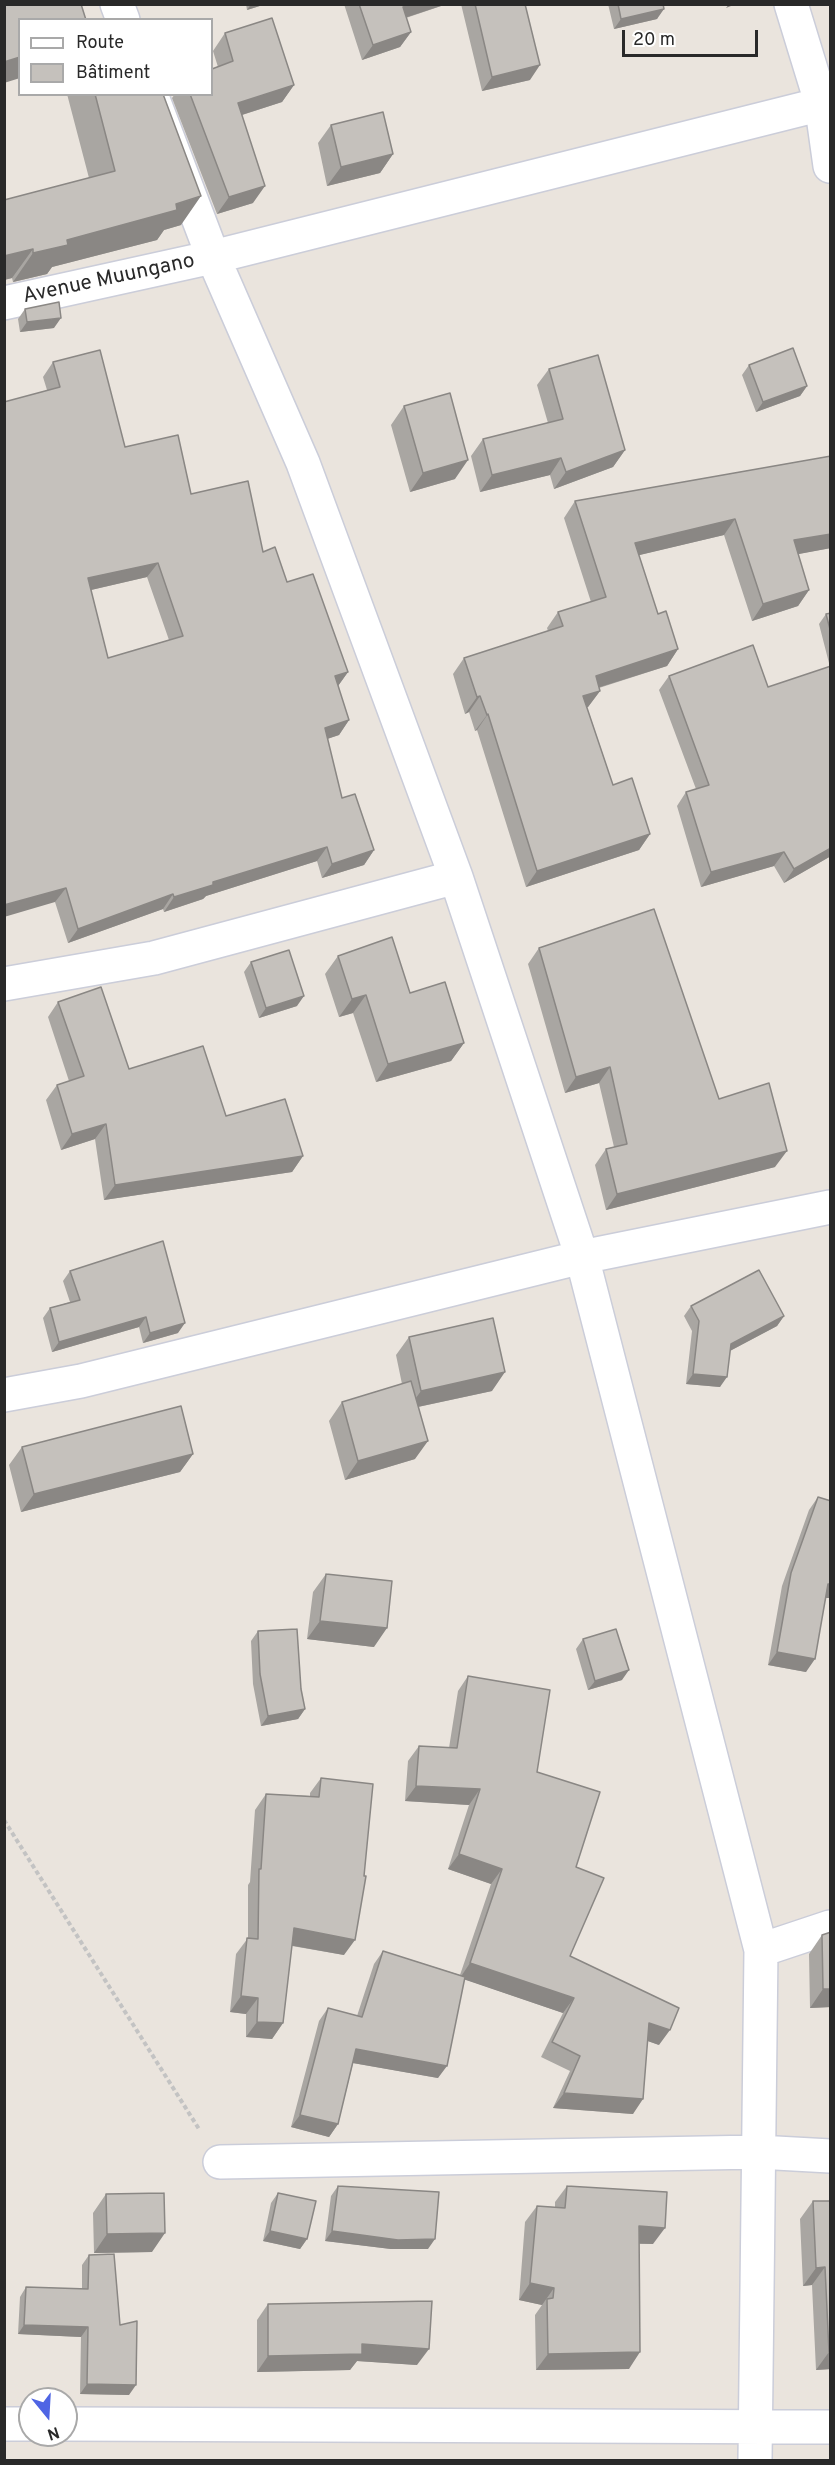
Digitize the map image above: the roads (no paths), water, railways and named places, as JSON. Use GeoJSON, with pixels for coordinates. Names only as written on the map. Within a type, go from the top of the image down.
{"type":"FeatureCollection","features":[{"type":"Feature","properties":{"kind":"street"},"geometry":{"type":"LineString","coordinates":[[791,4],[826,102],[831,166]]}},
{"type":"Feature","properties":{"kind":"street"},"geometry":{"type":"LineString","coordinates":[[153,96],[213,257],[303,463],[456,878],[582,1257],[761,1950],[755,2460]]}},
{"type":"Feature","properties":{"kind":"street","name":"Avenue Muungano"},"geometry":{"type":"LineString","coordinates":[[4,303],[213,257],[826,102]]}},
{"type":"Feature","properties":{"kind":"street"},"geometry":{"type":"LineString","coordinates":[[4,984],[154,958],[456,878]]}},
{"type":"Feature","properties":{"kind":"street"},"geometry":{"type":"LineString","coordinates":[[4,1395],[81,1381],[582,1257],[831,1206]]}},
{"type":"Feature","properties":{"kind":"street"},"geometry":{"type":"LineString","coordinates":[[761,1950],[831,1927]]}},
{"type":"Feature","properties":{"kind":"street"},"geometry":{"type":"LineString","coordinates":[[220,2162],[758,2152],[831,2156]]}},
{"type":"Feature","properties":{"kind":"street"},"geometry":{"type":"LineString","coordinates":[[78,2424],[831,2427]]}}]}
